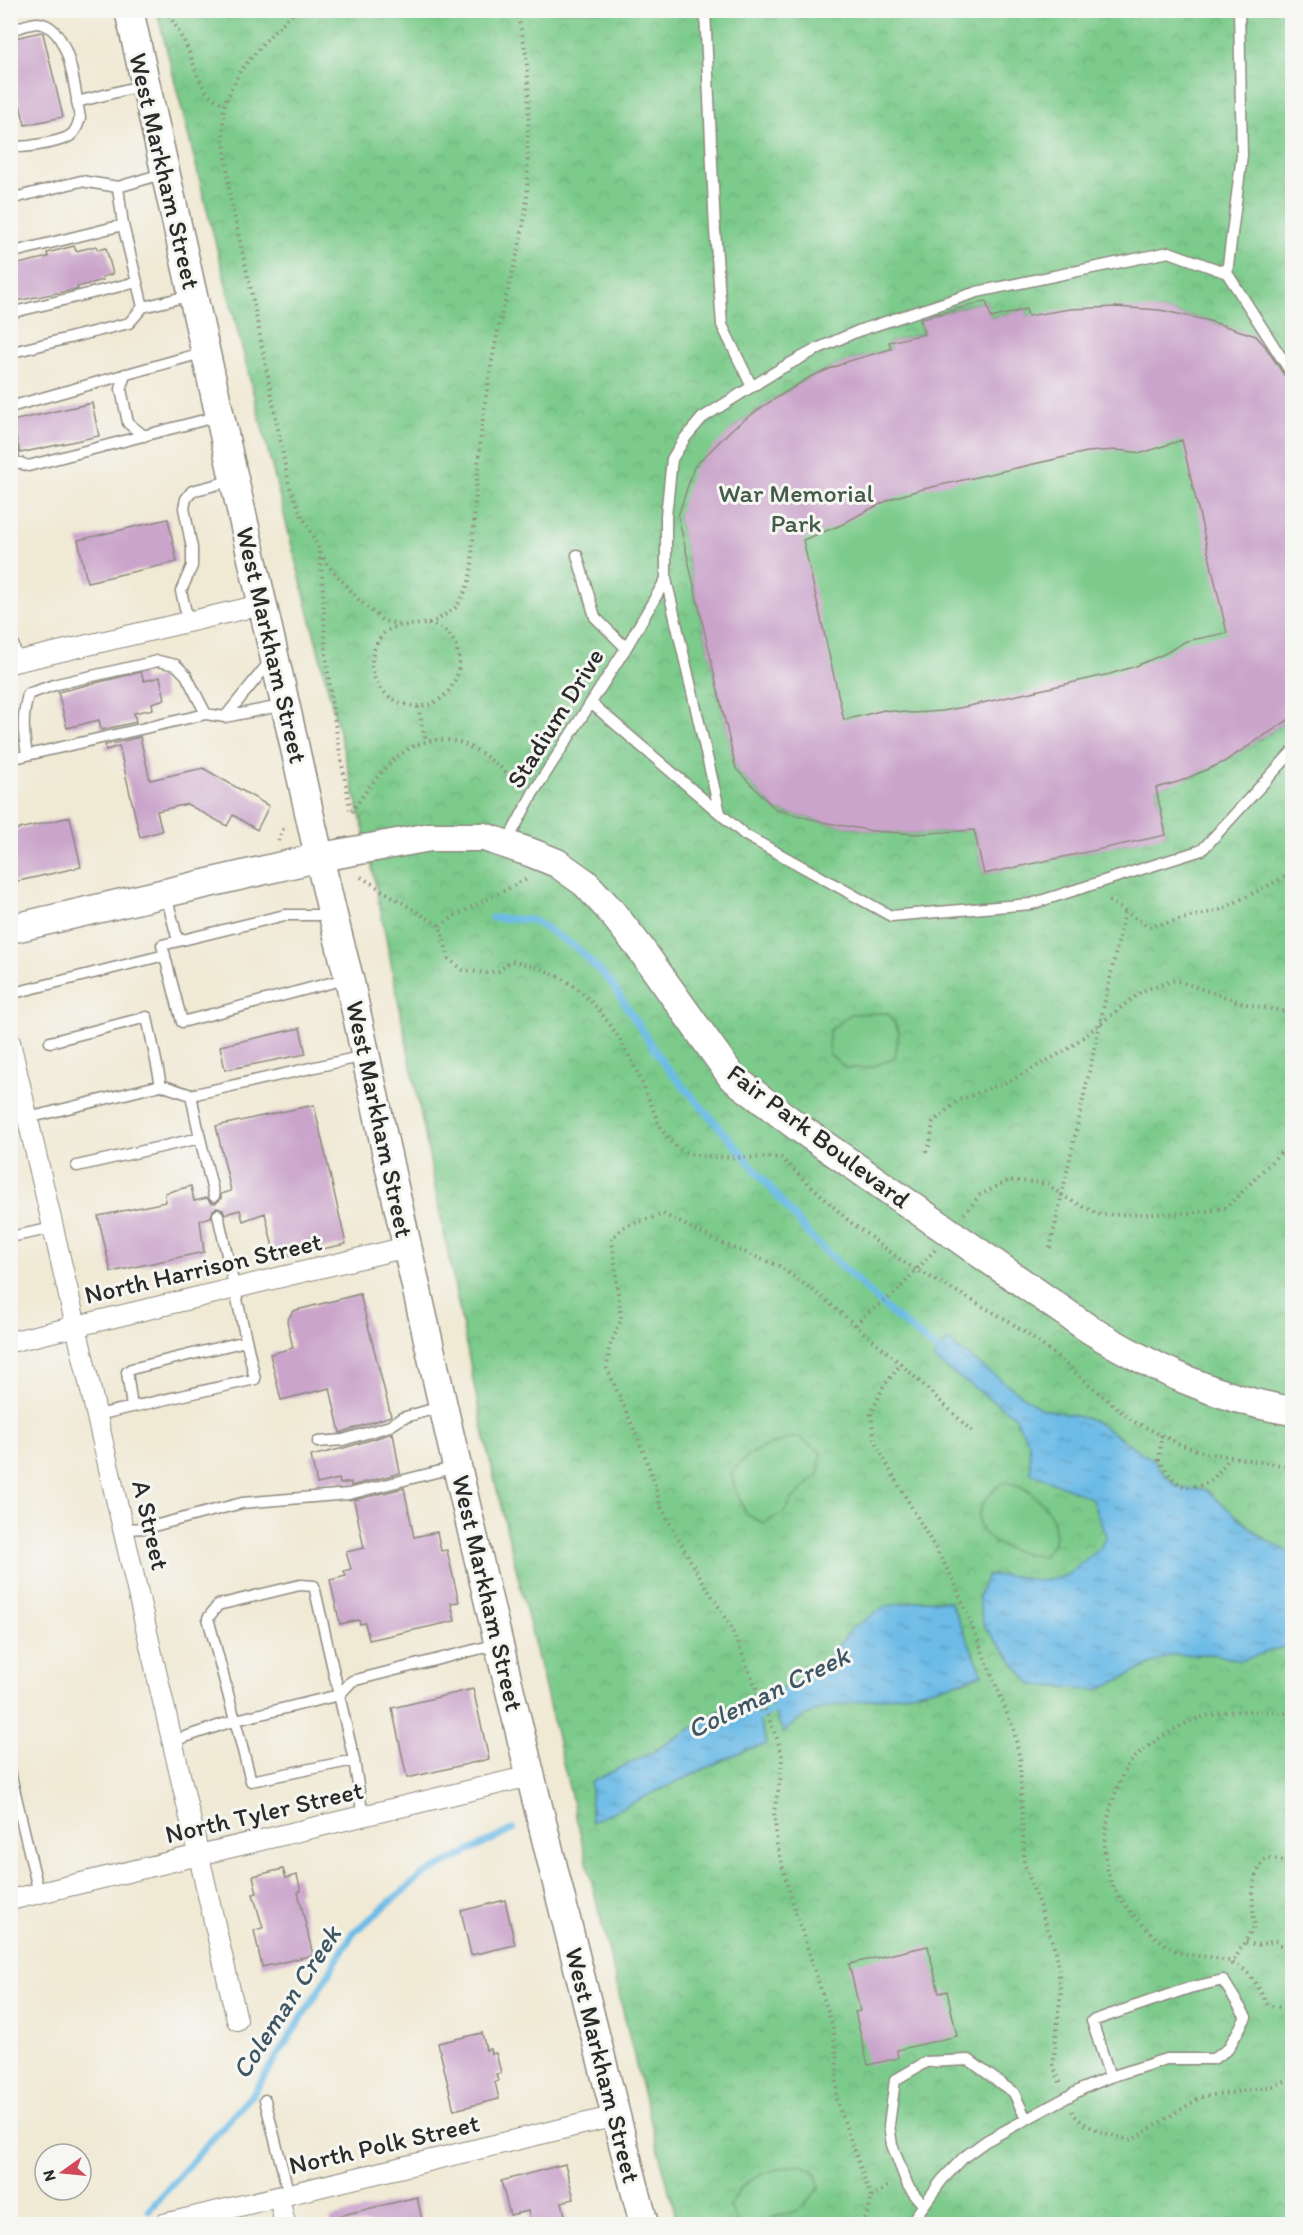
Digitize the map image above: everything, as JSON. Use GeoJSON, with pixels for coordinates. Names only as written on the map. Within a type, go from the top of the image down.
{"type":"FeatureCollection","features":[{"type":"Feature","properties":{"kind":"main road","name":"West Markham Street"},"geometry":{"type":"LineString","coordinates":[[129,10],[261,605],[321,857],[332,915],[349,978],[407,1246],[499,1644],[530,1776],[644,2224]]}},
{"type":"Feature","properties":{"kind":"main road","name":"Fair Park Boulevard"},"geometry":{"type":"LineString","coordinates":[[10,929],[321,857],[430,837],[484,837],[557,863],[585,883],[610,910],[640,948],[732,1077],[798,1128],[1089,1329],[1127,1352],[1156,1368],[1211,1391],[1242,1401],[1293,1411]]}},
{"type":"Feature","properties":{"kind":"street"},"geometry":{"type":"LineString","coordinates":[[14,662],[261,605]]}},
{"type":"Feature","properties":{"kind":"street","name":"A Street"},"geometry":{"type":"LineString","coordinates":[[10,1042],[237,2020]]}},
{"type":"Feature","properties":{"kind":"street","name":"North Harrison Street"},"geometry":{"type":"LineString","coordinates":[[10,1342],[407,1246]]}},
{"type":"Feature","properties":{"kind":"street","name":"North Tyler Street"},"geometry":{"type":"LineString","coordinates":[[10,1900],[530,1776]]}},
{"type":"Feature","properties":{"kind":"street","name":"North Polk Street"},"geometry":{"type":"LineString","coordinates":[[164,2224],[616,2116]]}},
{"type":"Feature","properties":{"kind":"street"},"geometry":{"type":"LineString","coordinates":[[284,2196],[285,2224]]}},
{"type":"Feature","properties":{"kind":"lane"},"geometry":{"type":"LineString","coordinates":[[705,10],[715,230],[722,325],[752,387]]}},
{"type":"Feature","properties":{"kind":"lane"},"geometry":{"type":"LineString","coordinates":[[1227,273],[1242,155],[1239,10]]}},
{"type":"Feature","properties":{"kind":"lane"},"geometry":{"type":"LineString","coordinates":[[10,30],[37,23],[48,26],[58,35],[67,51],[80,118],[72,135],[62,140],[18,148],[10,146]]}},
{"type":"Feature","properties":{"kind":"lane"},"geometry":{"type":"LineString","coordinates":[[77,102],[146,85]]}},
{"type":"Feature","properties":{"kind":"lane"},"geometry":{"type":"LineString","coordinates":[[10,199],[81,181],[118,187],[165,173]]}},
{"type":"Feature","properties":{"kind":"lane"},"geometry":{"type":"LineString","coordinates":[[118,187],[123,225],[143,307]]}},
{"type":"Feature","properties":{"kind":"lane"},"geometry":{"type":"LineString","coordinates":[[10,253],[123,225]]}},
{"type":"Feature","properties":{"kind":"lane"},"geometry":{"type":"LineString","coordinates":[[10,260],[34,246]]}},
{"type":"Feature","properties":{"kind":"lane"},"geometry":{"type":"LineString","coordinates":[[720,813],[666,579],[666,516],[672,459],[685,438],[702,418],[819,348],[858,331],[977,292],[1169,252],[1227,273],[1293,374]]}},
{"type":"Feature","properties":{"kind":"lane"},"geometry":{"type":"LineString","coordinates":[[10,313],[137,282]]}},
{"type":"Feature","properties":{"kind":"lane"},"geometry":{"type":"LineString","coordinates":[[10,347],[17,351],[129,324],[143,307],[192,295]]}},
{"type":"Feature","properties":{"kind":"lane"},"geometry":{"type":"LineString","coordinates":[[10,407],[205,352]]}},
{"type":"Feature","properties":{"kind":"lane"},"geometry":{"type":"LineString","coordinates":[[125,375],[121,389],[128,423],[144,436]]}},
{"type":"Feature","properties":{"kind":"lane"},"geometry":{"type":"LineString","coordinates":[[10,446],[15,461],[28,466],[219,416]]}},
{"type":"Feature","properties":{"kind":"lane"},"geometry":{"type":"LineString","coordinates":[[188,621],[181,591],[192,566],[192,548],[184,508],[186,499],[192,491],[234,480]]}},
{"type":"Feature","properties":{"kind":"lane","name":"Stadium Drive"},"geometry":{"type":"LineString","coordinates":[[506,844],[533,794],[626,648],[595,617],[577,555]]}},
{"type":"Feature","properties":{"kind":"lane"},"geometry":{"type":"LineString","coordinates":[[626,648],[666,579]]}},
{"type":"Feature","properties":{"kind":"lane"},"geometry":{"type":"LineString","coordinates":[[10,634],[14,662]]}},
{"type":"Feature","properties":{"kind":"lane"},"geometry":{"type":"LineString","coordinates":[[225,717],[274,656]]}},
{"type":"Feature","properties":{"kind":"lane"},"geometry":{"type":"LineString","coordinates":[[27,756],[22,726],[28,694],[57,684],[158,662],[176,665],[186,675],[206,714]]}},
{"type":"Feature","properties":{"kind":"lane"},"geometry":{"type":"LineString","coordinates":[[591,703],[745,835],[891,916],[1031,904],[1202,850],[1293,752]]}},
{"type":"Feature","properties":{"kind":"lane"},"geometry":{"type":"LineString","coordinates":[[10,759],[206,714],[225,717],[286,705]]}},
{"type":"Feature","properties":{"kind":"lane"},"geometry":{"type":"LineString","coordinates":[[165,893],[178,941]]}},
{"type":"Feature","properties":{"kind":"lane"},"geometry":{"type":"LineString","coordinates":[[332,915],[285,915],[162,945],[182,1022],[349,978]]}},
{"type":"Feature","properties":{"kind":"lane"},"geometry":{"type":"LineString","coordinates":[[10,994],[165,956]]}},
{"type":"Feature","properties":{"kind":"lane"},"geometry":{"type":"LineString","coordinates":[[50,1042],[147,1017],[161,1085]]}},
{"type":"Feature","properties":{"kind":"lane"},"geometry":{"type":"LineString","coordinates":[[28,1118],[161,1085],[191,1095],[365,1056]]}},
{"type":"Feature","properties":{"kind":"lane"},"geometry":{"type":"LineString","coordinates":[[191,1095],[214,1196]]}},
{"type":"Feature","properties":{"kind":"lane"},"geometry":{"type":"LineString","coordinates":[[77,1166],[200,1138]]}},
{"type":"Feature","properties":{"kind":"lane"},"geometry":{"type":"LineString","coordinates":[[97,1415],[255,1379],[218,1215]]}},
{"type":"Feature","properties":{"kind":"lane"},"geometry":{"type":"LineString","coordinates":[[10,1237],[54,1228]]}},
{"type":"Feature","properties":{"kind":"lane"},"geometry":{"type":"LineString","coordinates":[[132,1407],[127,1372],[131,1369],[246,1341]]}},
{"type":"Feature","properties":{"kind":"lane"},"geometry":{"type":"LineString","coordinates":[[318,1442],[343,1440],[390,1426],[402,1418],[444,1406]]}},
{"type":"Feature","properties":{"kind":"lane"},"geometry":{"type":"LineString","coordinates":[[124,1529],[146,1528],[242,1503],[349,1494],[458,1467]]}},
{"type":"Feature","properties":{"kind":"lane"},"geometry":{"type":"LineString","coordinates":[[354,1760],[250,1781],[208,1618],[218,1605],[300,1585],[314,1586],[354,1760],[363,1817]]}},
{"type":"Feature","properties":{"kind":"lane"},"geometry":{"type":"LineString","coordinates":[[173,1741],[236,1720],[339,1695],[352,1681],[499,1644]]}},
{"type":"Feature","properties":{"kind":"lane"},"geometry":{"type":"LineString","coordinates":[[10,1772],[39,1893]]}},
{"type":"Feature","properties":{"kind":"lane"},"geometry":{"type":"LineString","coordinates":[[910,2224],[942,2180],[964,2157],[986,2141],[1067,2097],[1110,2077],[1166,2059],[1213,2059],[1228,2049],[1246,2017],[1223,1980],[1189,1988],[1092,2021],[1110,2077]]}},
{"type":"Feature","properties":{"kind":"lane"},"geometry":{"type":"LineString","coordinates":[[923,2205],[908,2186],[892,2145],[889,2125],[895,2080],[926,2062],[969,2060],[1014,2093],[1026,2119]]}},
{"type":"Feature","properties":{"kind":"lane"},"geometry":{"type":"LineString","coordinates":[[265,2100],[284,2196]]}},
{"type":"Feature","properties":{"kind":"path"},"geometry":{"type":"LineString","coordinates":[[166,10],[182,38],[205,91],[216,101],[225,103]]}},
{"type":"Feature","properties":{"kind":"path"},"geometry":{"type":"LineString","coordinates":[[297,10],[274,31],[240,71],[225,103],[223,132],[230,197],[252,295],[289,485],[327,564],[359,600],[383,621],[439,626],[450,635],[458,654],[458,674],[453,687],[444,697],[432,704],[418,707],[405,706],[392,700],[382,691],[373,672],[373,652],[379,639],[388,629],[400,624]]}},
{"type":"Feature","properties":{"kind":"path"},"geometry":{"type":"LineString","coordinates":[[428,624],[456,607],[470,578],[481,429],[493,355],[525,213],[530,80],[523,34],[515,10]]}},
{"type":"Feature","properties":{"kind":"path"},"geometry":{"type":"LineString","coordinates":[[318,548],[322,570],[326,660],[333,718],[351,813],[387,764],[417,744],[435,740],[455,741],[476,750],[520,784]]}},
{"type":"Feature","properties":{"kind":"path"},"geometry":{"type":"LineString","coordinates":[[418,707],[426,742]]}},
{"type":"Feature","properties":{"kind":"path"},"geometry":{"type":"LineString","coordinates":[[278,841],[284,827]]}},
{"type":"Feature","properties":{"kind":"path"},"geometry":{"type":"LineString","coordinates":[[1109,901],[1149,927],[1220,910],[1283,878],[1293,870]]}},
{"type":"Feature","properties":{"kind":"path"},"geometry":{"type":"LineString","coordinates":[[440,926],[458,914],[538,873]]}},
{"type":"Feature","properties":{"kind":"path"},"geometry":{"type":"LineString","coordinates":[[362,877],[440,926],[449,959],[463,970],[486,973],[499,971],[511,961],[538,967],[564,980],[587,998],[594,1004],[627,1054],[665,1135],[681,1150],[703,1156],[781,1158],[849,1221],[905,1263],[1009,1321],[1050,1351],[1131,1420],[1181,1445],[1230,1458],[1293,1467]]}},
{"type":"Feature","properties":{"kind":"path"},"geometry":{"type":"LineString","coordinates":[[1050,1248],[1125,911]]}},
{"type":"Feature","properties":{"kind":"path"},"geometry":{"type":"LineString","coordinates":[[926,1152],[930,1144],[933,1122],[959,1100],[1021,1075],[1068,1049],[1142,991],[1175,980],[1246,1004],[1293,1013]]}},
{"type":"Feature","properties":{"kind":"path"},"geometry":{"type":"LineString","coordinates":[[962,1217],[980,1195],[1009,1180],[1048,1184],[1061,1195],[1100,1215],[1194,1213],[1226,1208],[1293,1141]]}},
{"type":"Feature","properties":{"kind":"path"},"geometry":{"type":"LineString","coordinates":[[861,2224],[869,2210],[871,2197],[836,2099],[837,2059],[832,2027],[777,1845],[774,1811],[781,1776],[782,1756],[755,1683],[730,1625],[661,1507],[639,1441],[607,1368],[609,1348],[621,1320],[612,1238],[626,1226],[663,1214],[721,1243],[779,1266],[856,1325],[902,1364],[972,1431]]}},
{"type":"Feature","properties":{"kind":"path"},"geometry":{"type":"LineString","coordinates":[[856,1325],[865,1315],[894,1294],[937,1247]]}},
{"type":"Feature","properties":{"kind":"path"},"geometry":{"type":"LineString","coordinates":[[902,1364],[883,1387],[871,1414],[874,1436],[883,1458],[952,1577],[1014,1730],[1020,1760],[1024,1863],[1056,1952],[1061,1990],[1053,2065],[1075,2118],[1097,2130],[1132,2140],[1201,2097],[1277,2085],[1293,2077]]}},
{"type":"Feature","properties":{"kind":"path"},"geometry":{"type":"LineString","coordinates":[[1161,1434],[1159,1460],[1170,1476],[1180,1485],[1188,1487],[1202,1485],[1212,1480],[1230,1458]]}},
{"type":"Feature","properties":{"kind":"path"},"geometry":{"type":"LineString","coordinates":[[1293,1714],[1249,1710],[1203,1716],[1181,1726],[1154,1742],[1128,1765],[1105,1824],[1106,1867],[1114,1889],[1150,1933],[1180,1953],[1211,1957],[1242,1968],[1256,1984],[1268,2005],[1293,2010]]}},
{"type":"Feature","properties":{"kind":"path"},"geometry":{"type":"LineString","coordinates":[[1232,1963],[1255,1925],[1252,1912],[1259,1865],[1266,1858],[1293,1862]]}},
{"type":"Feature","properties":{"kind":"path"},"geometry":{"type":"LineString","coordinates":[[1246,1942],[1257,1945],[1276,1941],[1293,1955]]}},
{"type":"Feature","properties":{"kind":"path"},"geometry":{"type":"LineString","coordinates":[[871,2197],[904,2175]]}},
{"type":"Feature","properties":{"kind":"green space","name":"War Memorial Park"},"geometry":{"type":"Polygon","coordinates":[[[157,11],[1284,11],[1292,52],[1292,2224],[678,2224],[639,2077],[485,1440],[368,847],[157,11]]]}},
{"type":"Feature","properties":{"kind":"green space"},"geometry":{"type":"Polygon","coordinates":[[[986,301],[991,318],[1026,309],[1028,316],[1160,310],[1206,320],[1256,336],[1291,373],[1292,717],[1260,739],[1211,767],[1156,788],[1166,835],[984,874],[974,830],[916,834],[872,831],[776,810],[736,769],[678,516],[733,428],[768,403],[810,377],[849,361],[891,349],[889,342],[923,334],[920,318],[986,301]]]}},
{"type":"Feature","properties":{"kind":"green space"},"geometry":{"type":"Polygon","coordinates":[[[888,1013],[899,1031],[895,1058],[869,1068],[846,1068],[829,1054],[829,1031],[851,1014],[888,1013]]]}},
{"type":"Feature","properties":{"kind":"green space"},"geometry":{"type":"Polygon","coordinates":[[[798,1437],[821,1452],[818,1475],[793,1498],[783,1514],[763,1523],[746,1514],[731,1474],[746,1458],[760,1449],[798,1437]]]}},
{"type":"Feature","properties":{"kind":"green space"},"geometry":{"type":"Polygon","coordinates":[[[1003,1482],[1020,1486],[1031,1493],[1047,1509],[1052,1518],[1055,1528],[1054,1537],[1050,1547],[1042,1556],[1008,1549],[984,1534],[979,1523],[980,1511],[987,1498],[1003,1482]]]}},
{"type":"Feature","properties":{"kind":"green space"},"geometry":{"type":"Polygon","coordinates":[[[802,2165],[815,2172],[820,2187],[799,2210],[772,2218],[764,2224],[740,2224],[736,2220],[730,2207],[741,2188],[759,2176],[802,2165]]]}},
{"type":"Feature","properties":{"kind":"water"},"geometry":{"type":"Polygon","coordinates":[[[947,1341],[1040,1408],[1093,1420],[1155,1461],[1175,1485],[1184,1489],[1204,1489],[1263,1538],[1292,1554],[1292,1644],[1240,1661],[1214,1654],[1171,1655],[1098,1690],[1032,1685],[984,1626],[978,1598],[987,1575],[1016,1576],[1039,1581],[1065,1576],[1100,1548],[1106,1536],[1091,1498],[1031,1473],[1029,1443],[1013,1415],[933,1359],[947,1341]]]}},
{"type":"Feature","properties":{"kind":"water"},"geometry":{"type":"Polygon","coordinates":[[[922,1600],[950,1601],[983,1674],[933,1688],[830,1707],[804,1717],[784,1733],[767,1696],[804,1677],[832,1654],[851,1629],[884,1607],[922,1600]]]}},
{"type":"Feature","properties":{"kind":"water"},"geometry":{"type":"Polygon","coordinates":[[[753,1701],[767,1744],[745,1750],[591,1822],[591,1782],[651,1753],[720,1711],[753,1701]]]}},
{"type":"Feature","properties":{"kind":"building"},"geometry":{"type":"Polygon","coordinates":[[[41,32],[63,117],[25,125],[10,65],[10,39],[41,32]]]}},
{"type":"Feature","properties":{"kind":"building"},"geometry":{"type":"Polygon","coordinates":[[[74,246],[76,251],[96,246],[98,250],[106,248],[113,274],[102,277],[103,280],[77,287],[78,289],[16,301],[10,278],[10,266],[48,257],[47,253],[74,246]]]}},
{"type":"Feature","properties":{"kind":"building"},"geometry":{"type":"Polygon","coordinates":[[[986,301],[991,318],[1026,309],[1028,316],[1070,309],[1116,307],[1160,310],[1206,320],[1256,336],[1286,378],[1293,381],[1293,717],[1224,762],[1181,781],[1156,788],[1166,835],[984,874],[974,830],[916,834],[872,831],[776,810],[736,769],[678,516],[694,467],[733,428],[810,377],[849,361],[891,349],[889,342],[924,334],[920,319],[986,301]],[[1182,440],[1142,453],[1116,450],[1087,452],[919,490],[893,498],[841,525],[803,540],[844,720],[884,710],[912,713],[943,711],[1110,674],[1164,654],[1186,641],[1227,633],[1182,440]]]}},
{"type":"Feature","properties":{"kind":"building"},"geometry":{"type":"Polygon","coordinates":[[[92,403],[99,436],[20,453],[12,421],[92,403]]]}},
{"type":"Feature","properties":{"kind":"building"},"geometry":{"type":"Polygon","coordinates":[[[168,519],[177,562],[87,582],[78,540],[168,519]]]}},
{"type":"Feature","properties":{"kind":"building"},"geometry":{"type":"Polygon","coordinates":[[[141,672],[144,681],[160,677],[165,699],[152,703],[153,709],[134,713],[136,722],[101,730],[99,720],[67,728],[58,692],[141,672]]]}},
{"type":"Feature","properties":{"kind":"building"},"geometry":{"type":"Polygon","coordinates":[[[140,737],[150,780],[203,768],[269,806],[257,830],[233,815],[227,826],[187,804],[157,811],[162,831],[140,837],[119,746],[106,750],[105,745],[140,737]]]}},
{"type":"Feature","properties":{"kind":"building"},"geometry":{"type":"Polygon","coordinates":[[[70,817],[81,867],[10,883],[10,831],[70,817]]]}},
{"type":"Feature","properties":{"kind":"building"},"geometry":{"type":"Polygon","coordinates":[[[300,1028],[306,1054],[225,1070],[220,1046],[300,1028]]]}},
{"type":"Feature","properties":{"kind":"building"},"geometry":{"type":"Polygon","coordinates":[[[314,1105],[346,1244],[289,1256],[289,1253],[275,1256],[265,1213],[243,1221],[240,1210],[225,1214],[223,1210],[217,1208],[213,1210],[211,1217],[200,1220],[204,1252],[111,1272],[98,1216],[166,1202],[165,1193],[191,1186],[194,1201],[207,1198],[211,1203],[216,1203],[221,1199],[221,1194],[231,1191],[216,1126],[314,1105]]]}},
{"type":"Feature","properties":{"kind":"building"},"geometry":{"type":"Polygon","coordinates":[[[360,1294],[391,1416],[340,1433],[330,1388],[281,1400],[270,1354],[293,1348],[287,1321],[293,1311],[360,1294]]]}},
{"type":"Feature","properties":{"kind":"building"},"geometry":{"type":"Polygon","coordinates":[[[393,1433],[400,1473],[351,1486],[351,1482],[340,1484],[339,1479],[317,1484],[311,1456],[393,1433]]]}},
{"type":"Feature","properties":{"kind":"building"},"geometry":{"type":"Polygon","coordinates":[[[404,1488],[414,1537],[437,1532],[441,1551],[447,1550],[459,1602],[451,1603],[455,1621],[369,1640],[365,1623],[360,1624],[359,1620],[340,1624],[330,1580],[346,1576],[344,1571],[351,1569],[346,1552],[364,1548],[354,1500],[404,1488]]]}},
{"type":"Feature","properties":{"kind":"building"},"geometry":{"type":"Polygon","coordinates":[[[473,1689],[489,1759],[407,1778],[392,1708],[473,1689]]]}},
{"type":"Feature","properties":{"kind":"building"},"geometry":{"type":"Polygon","coordinates":[[[283,1869],[286,1878],[297,1875],[301,1891],[298,1892],[313,1955],[262,1967],[254,1930],[263,1928],[253,1894],[257,1893],[253,1876],[283,1869]]]}},
{"type":"Feature","properties":{"kind":"building"},"geometry":{"type":"Polygon","coordinates":[[[505,1900],[515,1945],[471,1955],[461,1911],[505,1900]]]}},
{"type":"Feature","properties":{"kind":"building"},"geometry":{"type":"Polygon","coordinates":[[[928,1946],[939,1993],[947,1991],[957,2036],[897,2050],[898,2058],[868,2065],[855,2012],[860,2011],[849,1964],[928,1946]]]}},
{"type":"Feature","properties":{"kind":"building"},"geometry":{"type":"Polygon","coordinates":[[[482,2033],[486,2050],[490,2049],[491,2054],[496,2053],[501,2073],[496,2074],[498,2081],[495,2082],[499,2099],[454,2110],[438,2043],[482,2033]]]}},
{"type":"Feature","properties":{"kind":"building"},"geometry":{"type":"Polygon","coordinates":[[[565,2164],[574,2199],[562,2202],[567,2224],[531,2224],[528,2211],[510,2215],[501,2181],[565,2164]]]}},
{"type":"Feature","properties":{"kind":"building"},"geometry":{"type":"Polygon","coordinates":[[[417,2197],[423,2224],[331,2224],[330,2218],[417,2197]]]}},
{"type":"Feature","properties":{"kind":"waterway"},"geometry":{"type":"LineString","coordinates":[[492,918],[533,920],[577,948],[610,981],[664,1064],[810,1236],[892,1314],[945,1356]]}},
{"type":"Feature","properties":{"kind":"waterway","name":"Coleman Creek"},"geometry":{"type":"LineString","coordinates":[[752,1721],[779,1707]]}},
{"type":"Feature","properties":{"kind":"waterway","name":"Coleman Creek"},"geometry":{"type":"LineString","coordinates":[[149,2210],[255,2091],[353,1933],[421,1876],[513,1829]]}}]}
